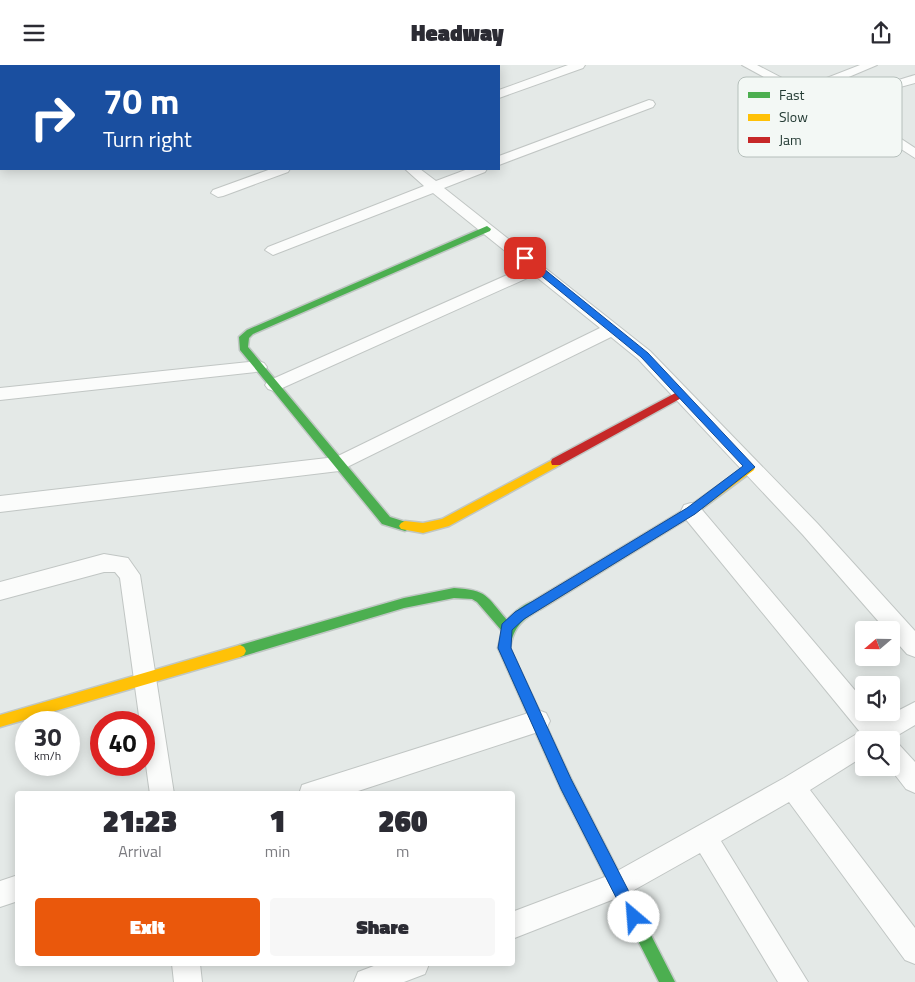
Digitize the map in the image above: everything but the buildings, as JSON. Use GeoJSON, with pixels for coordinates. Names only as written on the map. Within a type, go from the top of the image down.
{"type":"FeatureCollection","features":[{"type":"Feature","properties":{"kind":"street"},"geometry":{"type":"LineString","coordinates":[[500,94],[579,65]]}},
{"type":"Feature","properties":{"kind":"street"},"geometry":{"type":"LineString","coordinates":[[748,65],[770,77]]}},
{"type":"Feature","properties":{"kind":"street"},"geometry":{"type":"LineString","coordinates":[[840,77],[871,65]]}},
{"type":"Feature","properties":{"kind":"street"},"geometry":{"type":"LineString","coordinates":[[902,82],[915,79]]}},
{"type":"Feature","properties":{"kind":"street"},"geometry":{"type":"LineString","coordinates":[[500,161],[649,104]]}},
{"type":"Feature","properties":{"kind":"street"},"geometry":{"type":"LineString","coordinates":[[902,145],[915,154]]}},
{"type":"Feature","properties":{"kind":"street"},"geometry":{"type":"LineString","coordinates":[[218,193],[280,170]]}},
{"type":"Feature","properties":{"kind":"street"},"geometry":{"type":"LineString","coordinates":[[413,170],[644,355],[810,529],[915,647]]}},
{"type":"Feature","properties":{"kind":"street"},"geometry":{"type":"LineString","coordinates":[[273,249],[477,170]]}},
{"type":"Feature","properties":{"kind":"street"},"geometry":{"type":"LineString","coordinates":[[487,229],[250,332],[244,337],[243,348],[386,521],[406,528],[429,528],[445,523],[681,395]]}},
{"type":"Feature","properties":{"kind":"street"},"geometry":{"type":"LineString","coordinates":[[274,385],[537,268]]}},
{"type":"Feature","properties":{"kind":"street"},"geometry":{"type":"LineString","coordinates":[[0,504],[339,464],[613,329]]}},
{"type":"Feature","properties":{"kind":"street"},"geometry":{"type":"LineString","coordinates":[[0,394],[258,367]]}},
{"type":"Feature","properties":{"kind":"street"},"geometry":{"type":"LineString","coordinates":[[667,982],[566,784],[504,648],[506,628],[520,616],[691,511],[750,467]]}},
{"type":"Feature","properties":{"kind":"street"},"geometry":{"type":"LineString","coordinates":[[691,511],[868,731]]}},
{"type":"Feature","properties":{"kind":"street"},"geometry":{"type":"LineString","coordinates":[[0,591],[104,563],[122,563],[130,575],[162,791]]}},
{"type":"Feature","properties":{"kind":"street"},"geometry":{"type":"LineString","coordinates":[[0,721],[404,603],[448,593],[471,594],[481,598],[506,628]]}},
{"type":"Feature","properties":{"kind":"street"},"geometry":{"type":"LineString","coordinates":[[891,731],[915,713]]}},
{"type":"Feature","properties":{"kind":"street"},"geometry":{"type":"LineString","coordinates":[[320,791],[538,721]]}},
{"type":"Feature","properties":{"kind":"street"},"geometry":{"type":"LineString","coordinates":[[515,925],[618,885],[855,754]]}},
{"type":"Feature","properties":{"kind":"street"},"geometry":{"type":"LineString","coordinates":[[900,766],[915,781]]}},
{"type":"Feature","properties":{"kind":"street"},"geometry":{"type":"LineString","coordinates":[[793,787],[915,950]]}},
{"type":"Feature","properties":{"kind":"street"},"geometry":{"type":"LineString","coordinates":[[704,837],[794,982]]}},
{"type":"Feature","properties":{"kind":"street"},"geometry":{"type":"LineString","coordinates":[[0,894],[15,889]]}},
{"type":"Feature","properties":{"kind":"street"},"geometry":{"type":"LineString","coordinates":[[186,966],[188,982]]}},
{"type":"Feature","properties":{"kind":"street"},"geometry":{"type":"LineString","coordinates":[[368,982],[409,966]]}},
{"type":"Feature","properties":{"kind":"traffic: fast"},"geometry":{"type":"LineString","coordinates":[[405,526],[386,521],[243,348],[244,337],[250,332],[487,229]]}},
{"type":"Feature","properties":{"kind":"traffic: fast"},"geometry":{"type":"LineString","coordinates":[[240,651],[404,603],[454,593],[474,594],[481,598],[507,628]]}},
{"type":"Feature","properties":{"kind":"traffic: fast"},"geometry":{"type":"LineString","coordinates":[[537,605],[513,621],[508,631],[504,648],[566,784],[667,982]]}},
{"type":"Feature","properties":{"kind":"traffic: slow"},"geometry":{"type":"LineString","coordinates":[[405,526],[423,528],[445,523],[556,462]]}},
{"type":"Feature","properties":{"kind":"traffic: slow"},"geometry":{"type":"LineString","coordinates":[[537,605],[691,511],[750,467]]}},
{"type":"Feature","properties":{"kind":"traffic: slow"},"geometry":{"type":"LineString","coordinates":[[0,721],[240,651]]}},
{"type":"Feature","properties":{"kind":"traffic: jam"},"geometry":{"type":"LineString","coordinates":[[556,462],[681,394]]}},
{"type":"Feature","properties":{"kind":"route"},"geometry":{"type":"LineString","coordinates":[[525,258],[644,355],[750,467],[691,511],[520,616],[506,628],[504,648],[566,784],[634,917]]}}]}
